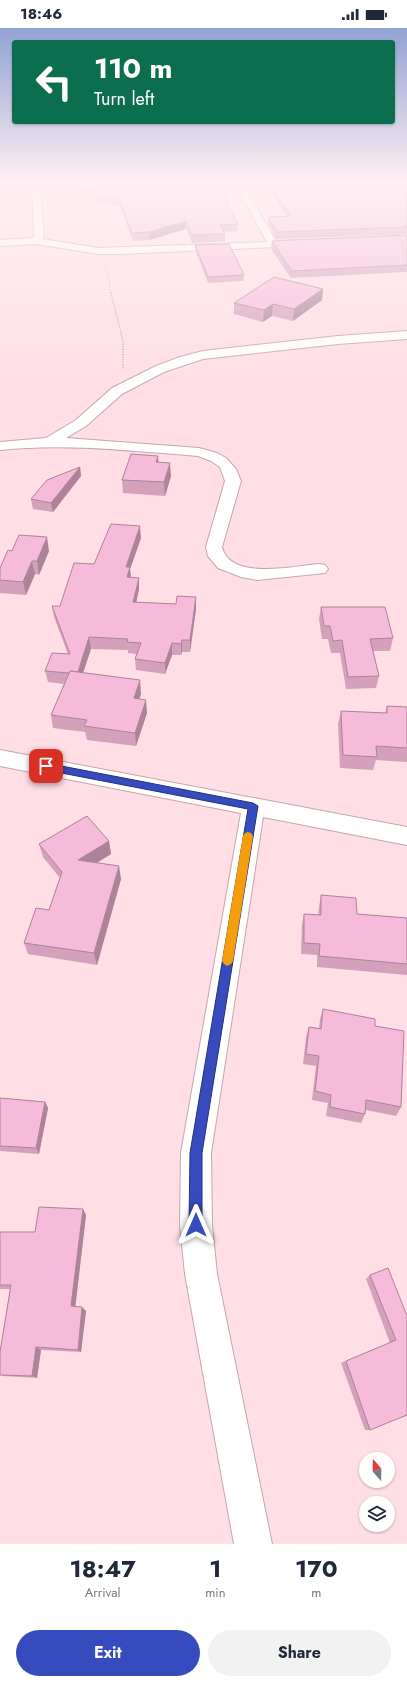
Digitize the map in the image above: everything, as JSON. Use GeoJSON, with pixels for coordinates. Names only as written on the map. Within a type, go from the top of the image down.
{"type":"FeatureCollection","features":[{"type":"Feature","properties":{"kind":"street"},"geometry":{"type":"LineString","coordinates":[[50,442],[81,423],[117,391],[160,369],[184,360],[203,355],[338,340],[407,335]]}},
{"type":"Feature","properties":{"kind":"street"},"geometry":{"type":"LineString","coordinates":[[0,446],[50,442],[199,452],[219,459],[226,464],[231,471],[233,481],[214,547],[216,556],[224,564],[241,572],[257,575],[319,569]]}},
{"type":"Feature","properties":{"kind":"street"},"geometry":{"type":"LineString","coordinates":[[0,758],[407,836]]}},
{"type":"Feature","properties":{"kind":"street"},"geometry":{"type":"LineString","coordinates":[[253,806],[196,1153],[196,1225],[201,1274],[253,1544]]}},
{"type":"Feature","properties":{"kind":"path"},"geometry":{"type":"LineString","coordinates":[[100,255],[110,277],[111,297],[120,324],[124,350],[122,367],[124,374],[131,383]]}},
{"type":"Feature","properties":{"kind":"building"},"geometry":{"type":"Polygon","coordinates":[[[199,255],[234,255],[244,275],[208,277],[199,255]]]}},
{"type":"Feature","properties":{"kind":"building"},"geometry":{"type":"Polygon","coordinates":[[[281,255],[407,255],[407,265],[292,271],[281,255]]]}},
{"type":"Feature","properties":{"kind":"building"},"geometry":{"type":"Polygon","coordinates":[[[274,277],[323,289],[294,309],[273,304],[264,310],[234,303],[274,277]]]}},
{"type":"Feature","properties":{"kind":"building"},"geometry":{"type":"Polygon","coordinates":[[[131,454],[158,456],[156,462],[170,463],[164,482],[122,480],[131,454]]]}},
{"type":"Feature","properties":{"kind":"building"},"geometry":{"type":"Polygon","coordinates":[[[80,467],[51,503],[31,499],[47,480],[80,467]]]}},
{"type":"Feature","properties":{"kind":"building"},"geometry":{"type":"Polygon","coordinates":[[[111,524],[140,526],[126,567],[130,567],[127,577],[139,578],[133,602],[176,604],[177,596],[196,597],[190,640],[182,640],[181,644],[172,643],[165,663],[135,659],[141,643],[127,642],[128,639],[89,637],[78,672],[70,671],[69,673],[45,671],[52,653],[70,654],[52,606],[60,606],[74,563],[94,564],[111,524]]]}},
{"type":"Feature","properties":{"kind":"building"},"geometry":{"type":"Polygon","coordinates":[[[19,535],[47,537],[37,561],[32,561],[23,582],[0,580],[0,568],[8,550],[12,551],[19,535]]]}},
{"type":"Feature","properties":{"kind":"building"},"geometry":{"type":"Polygon","coordinates":[[[321,607],[385,607],[393,638],[370,639],[379,676],[348,677],[342,640],[333,641],[330,626],[324,626],[321,607]]]}},
{"type":"Feature","properties":{"kind":"building"},"geometry":{"type":"Polygon","coordinates":[[[70,671],[140,680],[134,698],[146,700],[135,733],[84,726],[87,720],[51,715],[70,671]]]}},
{"type":"Feature","properties":{"kind":"building"},"geometry":{"type":"Polygon","coordinates":[[[387,706],[407,707],[407,748],[376,746],[377,757],[343,755],[341,711],[387,713],[387,706]]]}},
{"type":"Feature","properties":{"kind":"building"},"geometry":{"type":"Polygon","coordinates":[[[87,816],[109,841],[78,860],[119,866],[94,953],[24,943],[36,908],[49,910],[62,872],[39,844],[87,816]]]}},
{"type":"Feature","properties":{"kind":"building"},"geometry":{"type":"Polygon","coordinates":[[[321,895],[356,898],[357,914],[407,918],[407,964],[319,956],[320,944],[304,943],[304,914],[321,915],[321,895]]]}},
{"type":"Feature","properties":{"kind":"building"},"geometry":{"type":"Polygon","coordinates":[[[323,1009],[375,1019],[375,1026],[404,1031],[401,1107],[366,1100],[365,1114],[330,1107],[331,1095],[315,1091],[319,1056],[306,1054],[309,1027],[321,1029],[323,1009]]]}},
{"type":"Feature","properties":{"kind":"building"},"geometry":{"type":"Polygon","coordinates":[[[0,1098],[45,1102],[36,1148],[0,1146],[0,1098]]]}},
{"type":"Feature","properties":{"kind":"building"},"geometry":{"type":"Polygon","coordinates":[[[39,1207],[83,1209],[71,1306],[82,1307],[78,1350],[36,1347],[32,1376],[0,1375],[0,1352],[11,1285],[0,1285],[0,1232],[35,1232],[39,1207]]]}},
{"type":"Feature","properties":{"kind":"building"},"geometry":{"type":"Polygon","coordinates":[[[388,1268],[407,1316],[407,1415],[370,1430],[346,1361],[396,1340],[370,1275],[388,1268]]]}},
{"type":"Feature","properties":{"kind":"slow traffic"},"geometry":{"type":"LineString","coordinates":[[227,961],[248,836]]}},
{"type":"Feature","properties":{"kind":"route"},"geometry":{"type":"LineString","coordinates":[[46,766],[253,806],[196,1153],[196,1225]]}}]}
